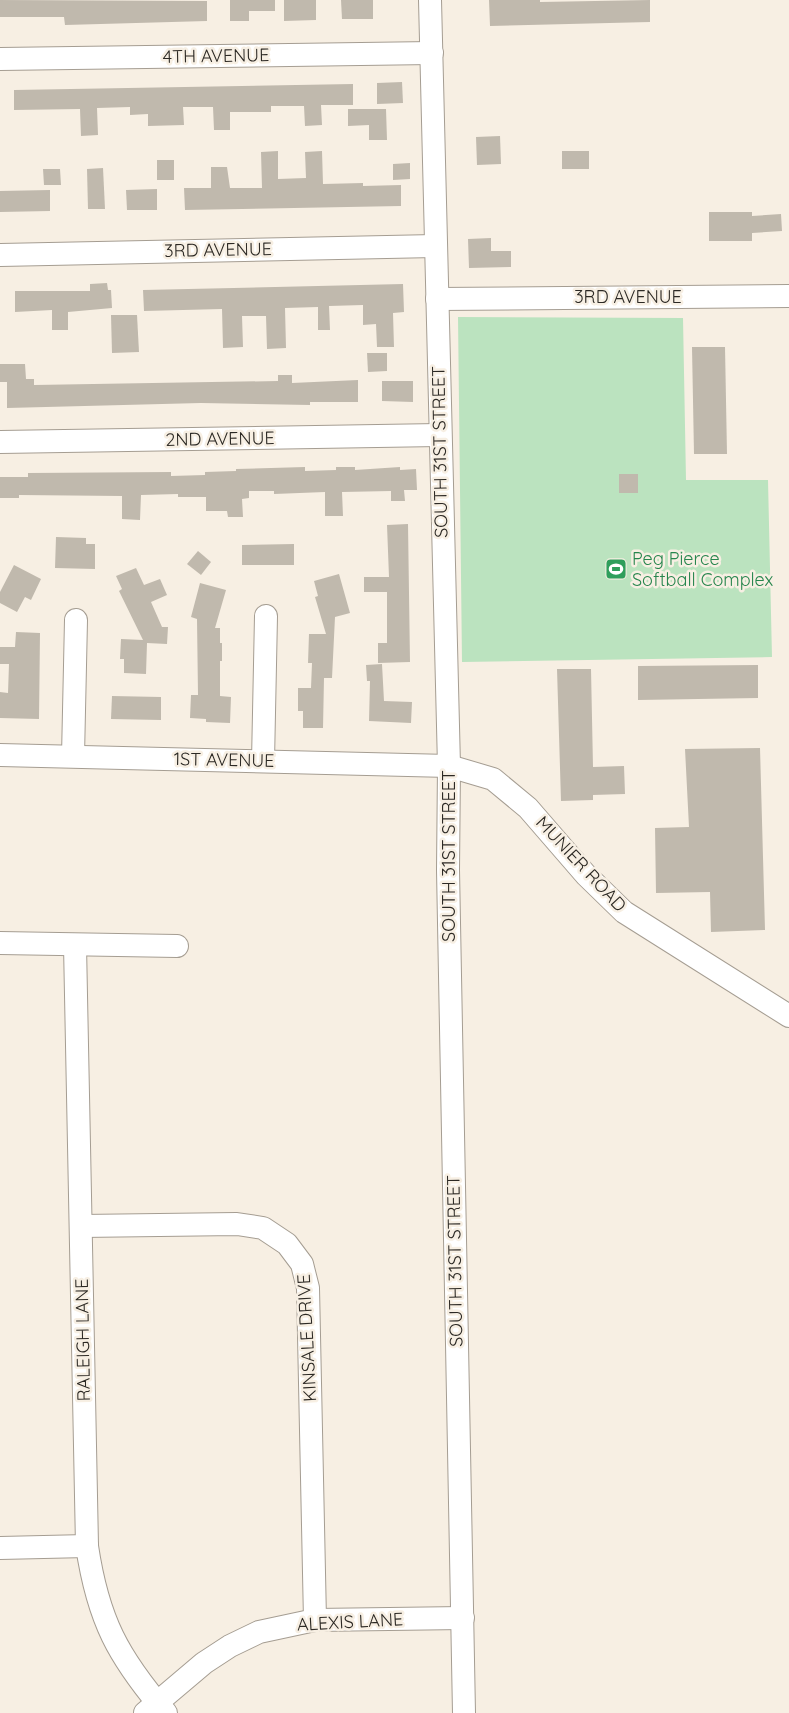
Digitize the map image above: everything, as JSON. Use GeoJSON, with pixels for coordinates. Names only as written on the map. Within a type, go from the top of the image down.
{"type":"FeatureCollection","features":[{"type":"Feature","properties":{"kind":"street","name":"SOUTH 31ST STREET"},"geometry":{"type":"LineString","coordinates":[[430,0],[439,435],[449,766],[448,870],[464,1713]]}},
{"type":"Feature","properties":{"kind":"street","name":"4TH AVENUE"},"geometry":{"type":"LineString","coordinates":[[0,59],[432,53]]}},
{"type":"Feature","properties":{"kind":"street","name":"3RD AVENUE"},"geometry":{"type":"LineString","coordinates":[[0,255],[436,246]]}},
{"type":"Feature","properties":{"kind":"street","name":"3RD AVENUE"},"geometry":{"type":"LineString","coordinates":[[436,298],[789,296]]}},
{"type":"Feature","properties":{"kind":"street","name":"2ND AVENUE"},"geometry":{"type":"LineString","coordinates":[[0,442],[439,435]]}},
{"type":"Feature","properties":{"kind":"street"},"geometry":{"type":"LineString","coordinates":[[262,761],[266,616]]}},
{"type":"Feature","properties":{"kind":"street"},"geometry":{"type":"LineString","coordinates":[[73,756],[76,620]]}},
{"type":"Feature","properties":{"kind":"street","name":"1ST AVENUE"},"geometry":{"type":"LineString","coordinates":[[0,755],[449,766]]}},
{"type":"Feature","properties":{"kind":"street","name":"MUNIER ROAD"},"geometry":{"type":"LineString","coordinates":[[449,766],[493,779],[528,808],[586,875],[624,912],[789,1016]]}},
{"type":"Feature","properties":{"kind":"street"},"geometry":{"type":"LineString","coordinates":[[0,944],[178,946]]}},
{"type":"Feature","properties":{"kind":"street","name":"RALEIGH LANE"},"geometry":{"type":"LineString","coordinates":[[75,945],[87,1546],[92,1581],[103,1619],[119,1652],[156,1710]]}},
{"type":"Feature","properties":{"kind":"street","name":"KINSALE DRIVE"},"geometry":{"type":"LineString","coordinates":[[81,1226],[237,1224],[263,1228],[287,1244],[302,1264],[308,1288],[316,1620]]}},
{"type":"Feature","properties":{"kind":"street"},"geometry":{"type":"LineString","coordinates":[[0,1548],[87,1546]]}},
{"type":"Feature","properties":{"kind":"street","name":"ALEXIS LANE"},"geometry":{"type":"LineString","coordinates":[[156,1710],[204,1663],[230,1646],[259,1632],[316,1620],[462,1618]]}},
{"type":"Feature","properties":{"kind":"green space","name":"Peg Pierce Softball Complex"},"geometry":{"type":"Polygon","coordinates":[[[458,317],[683,318],[686,480],[768,480],[772,657],[462,662],[458,317]]]}},
{"type":"Feature","properties":{"kind":"building"},"geometry":{"type":"Polygon","coordinates":[[[0,0],[207,1],[207,21],[65,25],[64,17],[0,17],[0,0]]]}},
{"type":"Feature","properties":{"kind":"building"},"geometry":{"type":"Polygon","coordinates":[[[230,0],[275,0],[275,11],[249,11],[249,21],[230,21],[230,0]]]}},
{"type":"Feature","properties":{"kind":"building"},"geometry":{"type":"Polygon","coordinates":[[[284,0],[316,0],[316,20],[284,21],[284,0]]]}},
{"type":"Feature","properties":{"kind":"building"},"geometry":{"type":"Polygon","coordinates":[[[341,0],[373,0],[373,19],[342,19],[341,0]]]}},
{"type":"Feature","properties":{"kind":"building"},"geometry":{"type":"Polygon","coordinates":[[[489,0],[540,0],[540,2],[650,0],[650,22],[490,26],[489,0]]]}},
{"type":"Feature","properties":{"kind":"building"},"geometry":{"type":"Polygon","coordinates":[[[402,82],[403,103],[377,104],[377,83],[402,82]]]}},
{"type":"Feature","properties":{"kind":"building"},"geometry":{"type":"Polygon","coordinates":[[[353,84],[353,105],[321,105],[322,125],[305,126],[304,106],[271,106],[271,112],[230,112],[230,130],[214,130],[213,107],[183,107],[184,125],[148,126],[148,114],[130,115],[130,107],[97,108],[98,135],[81,136],[80,109],[14,110],[14,90],[353,84]]]}},
{"type":"Feature","properties":{"kind":"building"},"geometry":{"type":"Polygon","coordinates":[[[348,109],[386,109],[387,140],[369,140],[369,125],[348,126],[348,109]]]}},
{"type":"Feature","properties":{"kind":"building"},"geometry":{"type":"Polygon","coordinates":[[[500,136],[501,164],[477,165],[476,137],[500,136]]]}},
{"type":"Feature","properties":{"kind":"building"},"geometry":{"type":"Polygon","coordinates":[[[278,151],[278,179],[306,178],[305,152],[322,151],[323,184],[363,183],[363,186],[401,185],[401,206],[185,210],[184,188],[211,188],[211,167],[227,167],[230,188],[262,188],[261,152],[278,151]]]}},
{"type":"Feature","properties":{"kind":"building"},"geometry":{"type":"Polygon","coordinates":[[[562,151],[589,151],[589,169],[562,169],[562,151]]]}},
{"type":"Feature","properties":{"kind":"building"},"geometry":{"type":"Polygon","coordinates":[[[157,160],[174,160],[174,180],[157,180],[157,160]]]}},
{"type":"Feature","properties":{"kind":"building"},"geometry":{"type":"Polygon","coordinates":[[[410,163],[410,179],[393,180],[393,164],[410,163]]]}},
{"type":"Feature","properties":{"kind":"building"},"geometry":{"type":"Polygon","coordinates":[[[103,168],[105,209],[88,209],[87,169],[103,168]]]}},
{"type":"Feature","properties":{"kind":"building"},"geometry":{"type":"Polygon","coordinates":[[[43,169],[60,169],[61,185],[44,185],[43,169]]]}},
{"type":"Feature","properties":{"kind":"building"},"geometry":{"type":"Polygon","coordinates":[[[157,189],[157,210],[127,210],[126,190],[157,189]]]}},
{"type":"Feature","properties":{"kind":"building"},"geometry":{"type":"Polygon","coordinates":[[[50,190],[50,211],[0,212],[0,191],[50,190]]]}},
{"type":"Feature","properties":{"kind":"building"},"geometry":{"type":"Polygon","coordinates":[[[709,212],[752,212],[752,216],[781,214],[782,231],[752,233],[752,241],[709,241],[709,212]]]}},
{"type":"Feature","properties":{"kind":"building"},"geometry":{"type":"Polygon","coordinates":[[[491,238],[491,251],[511,251],[511,267],[469,268],[468,239],[491,238]]]}},
{"type":"Feature","properties":{"kind":"building"},"geometry":{"type":"Polygon","coordinates":[[[107,283],[108,290],[111,290],[112,308],[68,312],[68,330],[52,330],[52,310],[15,312],[15,291],[90,291],[90,284],[107,283]]]}},
{"type":"Feature","properties":{"kind":"building"},"geometry":{"type":"Polygon","coordinates":[[[403,284],[404,312],[393,313],[394,347],[377,347],[376,324],[363,325],[363,305],[329,306],[330,330],[318,330],[318,307],[285,308],[286,348],[267,349],[266,316],[242,316],[243,347],[223,348],[222,309],[144,311],[143,290],[403,284]]]}},
{"type":"Feature","properties":{"kind":"building"},"geometry":{"type":"Polygon","coordinates":[[[111,315],[137,315],[139,352],[112,353],[111,315]]]}},
{"type":"Feature","properties":{"kind":"building"},"geometry":{"type":"Polygon","coordinates":[[[692,347],[725,347],[727,454],[694,454],[692,347]]]}},
{"type":"Feature","properties":{"kind":"building"},"geometry":{"type":"Polygon","coordinates":[[[367,353],[387,353],[387,371],[368,372],[367,353]]]}},
{"type":"Feature","properties":{"kind":"building"},"geometry":{"type":"Polygon","coordinates":[[[0,364],[25,364],[26,379],[34,379],[34,385],[278,381],[278,375],[292,375],[292,383],[358,380],[358,402],[310,402],[310,405],[201,403],[7,408],[7,382],[0,382],[0,364]]]}},
{"type":"Feature","properties":{"kind":"building"},"geometry":{"type":"Polygon","coordinates":[[[382,381],[413,381],[413,402],[382,401],[382,381]]]}},
{"type":"Feature","properties":{"kind":"building"},"geometry":{"type":"Polygon","coordinates":[[[305,467],[305,471],[336,470],[336,467],[355,467],[355,470],[400,467],[400,470],[416,469],[417,490],[404,490],[405,501],[391,501],[391,491],[342,492],[343,516],[325,516],[325,492],[274,494],[274,491],[249,491],[249,498],[242,499],[243,517],[228,517],[227,511],[206,511],[206,497],[178,497],[178,494],[141,495],[140,520],[122,519],[122,496],[19,495],[19,498],[0,498],[0,477],[28,477],[28,473],[171,472],[171,476],[205,475],[205,472],[236,471],[236,469],[305,467]]]}},
{"type":"Feature","properties":{"kind":"building"},"geometry":{"type":"Polygon","coordinates":[[[619,474],[638,474],[638,493],[619,493],[619,474]]]}},
{"type":"Feature","properties":{"kind":"building"},"geometry":{"type":"Polygon","coordinates":[[[408,524],[410,662],[378,663],[378,643],[387,643],[387,592],[364,592],[364,577],[389,577],[387,525],[408,524]]]}},
{"type":"Feature","properties":{"kind":"building"},"geometry":{"type":"Polygon","coordinates":[[[56,537],[86,538],[86,544],[95,544],[95,569],[55,568],[56,537]]]}},
{"type":"Feature","properties":{"kind":"building"},"geometry":{"type":"Polygon","coordinates":[[[294,544],[294,565],[242,565],[242,545],[294,544]]]}},
{"type":"Feature","properties":{"kind":"building"},"geometry":{"type":"Polygon","coordinates":[[[198,551],[211,562],[201,575],[187,564],[198,551]]]}},
{"type":"Feature","properties":{"kind":"building"},"geometry":{"type":"Polygon","coordinates":[[[14,565],[41,579],[31,600],[25,597],[17,612],[0,603],[0,592],[14,565]]]}},
{"type":"Feature","properties":{"kind":"building"},"geometry":{"type":"Polygon","coordinates":[[[136,568],[144,585],[160,579],[167,595],[151,602],[162,627],[168,627],[167,644],[147,643],[146,674],[124,673],[124,659],[120,659],[121,639],[143,640],[119,591],[122,589],[116,576],[136,568]]]}},
{"type":"Feature","properties":{"kind":"building"},"geometry":{"type":"Polygon","coordinates":[[[339,574],[350,613],[335,617],[332,678],[324,678],[323,728],[303,728],[303,711],[298,711],[298,688],[311,688],[312,663],[308,663],[309,634],[326,634],[315,597],[318,596],[314,581],[339,574]]]}},
{"type":"Feature","properties":{"kind":"building"},"geometry":{"type":"Polygon","coordinates":[[[200,583],[226,590],[215,628],[220,628],[220,643],[222,643],[220,696],[231,697],[230,723],[206,722],[206,719],[190,718],[191,695],[198,695],[197,619],[191,617],[200,583]]]}},
{"type":"Feature","properties":{"kind":"building"},"geometry":{"type":"Polygon","coordinates":[[[16,632],[40,633],[39,719],[0,718],[0,692],[8,693],[9,664],[0,664],[0,647],[15,647],[16,632]]]}},
{"type":"Feature","properties":{"kind":"building"},"geometry":{"type":"Polygon","coordinates":[[[382,664],[384,701],[412,702],[411,723],[369,721],[370,681],[367,681],[366,665],[382,664]]]}},
{"type":"Feature","properties":{"kind":"building"},"geometry":{"type":"Polygon","coordinates":[[[758,665],[758,698],[638,700],[638,666],[758,665]]]}},
{"type":"Feature","properties":{"kind":"building"},"geometry":{"type":"Polygon","coordinates":[[[557,669],[591,669],[593,767],[624,766],[625,794],[593,795],[593,800],[561,801],[557,669]]]}},
{"type":"Feature","properties":{"kind":"building"},"geometry":{"type":"Polygon","coordinates":[[[112,696],[161,697],[161,720],[111,719],[112,696]]]}},
{"type":"Feature","properties":{"kind":"building"},"geometry":{"type":"Polygon","coordinates":[[[760,748],[765,930],[711,932],[710,892],[656,893],[655,828],[689,827],[685,749],[760,748]]]}},
{"type":"Feature","properties":{"kind":"place","name":"Peg Pierce Softball Complex"},"geometry":{"type":"Point","coordinates":[616,569]}}]}
